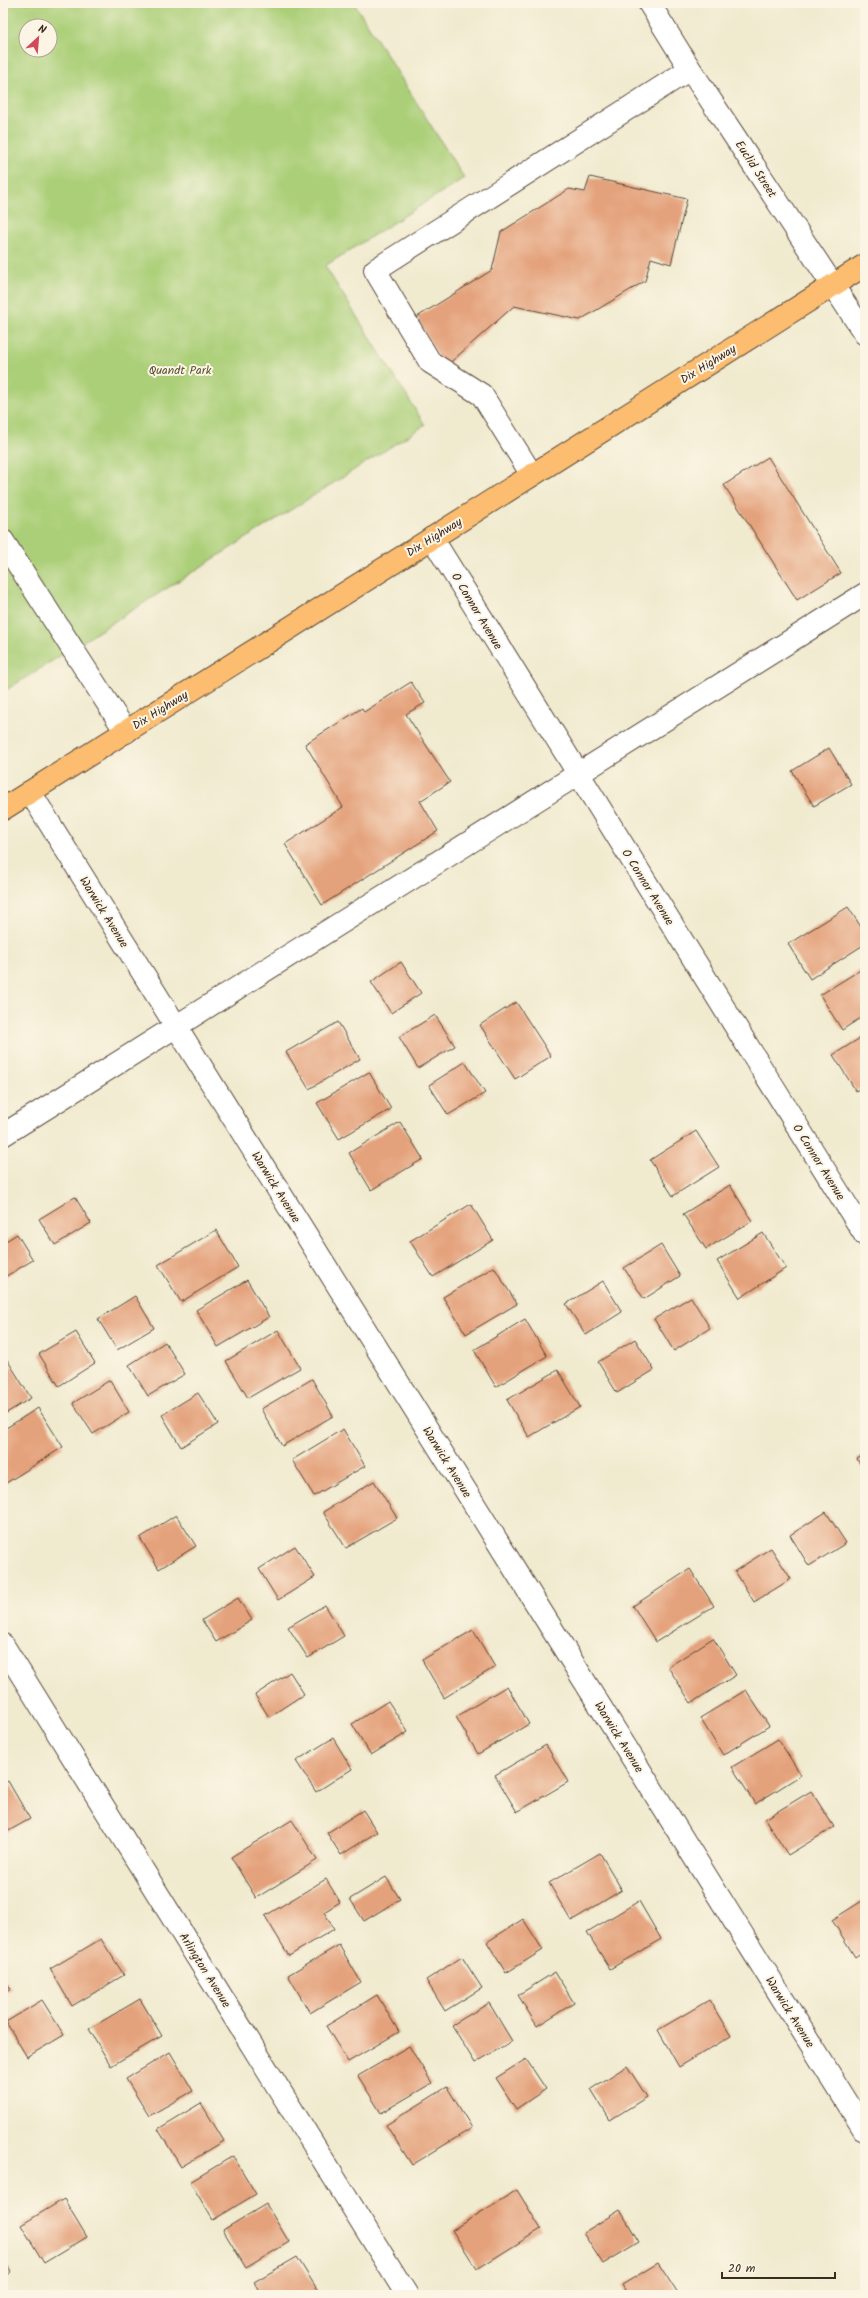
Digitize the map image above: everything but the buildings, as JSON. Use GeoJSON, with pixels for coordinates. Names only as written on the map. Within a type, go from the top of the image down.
{"type":"FeatureCollection","features":[{"type":"Feature","properties":{"kind":"main road","name":"Dix Highway"},"geometry":{"type":"LineString","coordinates":[[3,809],[865,265]]}},
{"type":"Feature","properties":{"kind":"street","name":"Euclid Street"},"geometry":{"type":"LineString","coordinates":[[649,3],[690,69],[834,284],[865,334]]}},
{"type":"Feature","properties":{"kind":"street"},"geometry":{"type":"LineString","coordinates":[[532,475],[482,395],[430,362],[375,270],[690,69]]}},
{"type":"Feature","properties":{"kind":"street","name":"O Connor Avenue"},"geometry":{"type":"LineString","coordinates":[[432,538],[577,775],[865,1235]]}},
{"type":"Feature","properties":{"kind":"street"},"geometry":{"type":"LineString","coordinates":[[3,541],[126,732]]}},
{"type":"Feature","properties":{"kind":"street"},"geometry":{"type":"LineString","coordinates":[[3,1135],[865,594]]}},
{"type":"Feature","properties":{"kind":"street","name":"Warwick Avenue"},"geometry":{"type":"LineString","coordinates":[[30,792],[865,2131]]}},
{"type":"Feature","properties":{"kind":"street","name":"Arlington Avenue"},"geometry":{"type":"LineString","coordinates":[[3,1645],[407,2295]]}},
{"type":"Feature","properties":{"kind":"green space","name":"Quandt Park"},"geometry":{"type":"Polygon","coordinates":[[[3,3],[354,3],[464,178],[325,266],[425,425],[3,692],[3,3]]]}}]}
